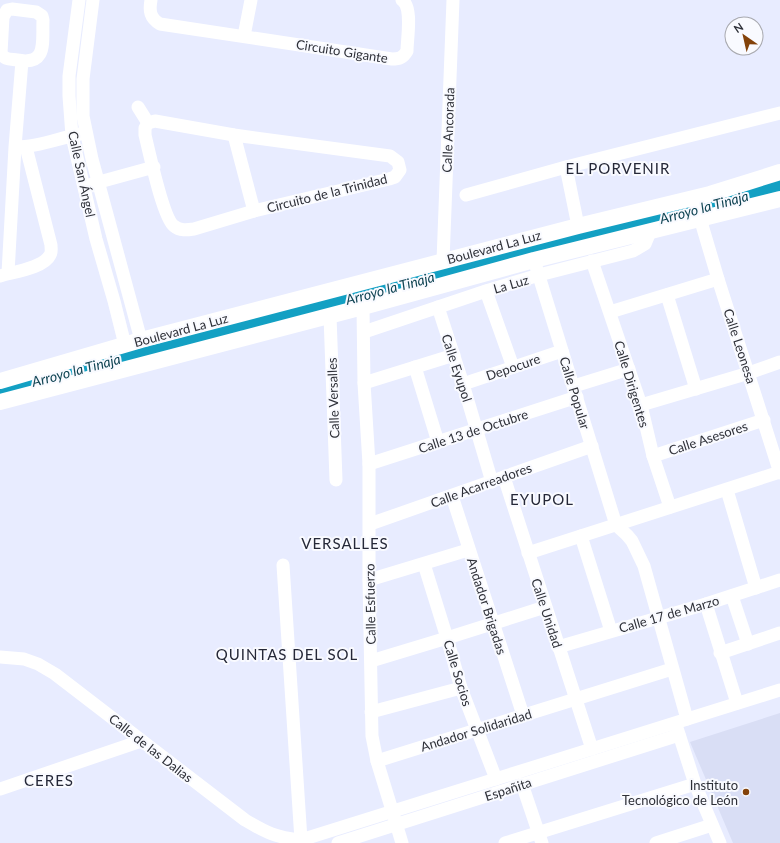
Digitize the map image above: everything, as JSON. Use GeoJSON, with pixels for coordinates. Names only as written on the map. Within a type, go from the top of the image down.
{"type":"FeatureCollection","features":[{"type":"Feature","properties":{"kind":"main road","name":"Boulevard La Luz"},"geometry":{"type":"LineString","coordinates":[[0,402],[363,307],[536,268],[650,232],[773,174],[780,167]]}},
{"type":"Feature","properties":{"kind":"main road","name":"Boulevard La Luz"},"geometry":{"type":"LineString","coordinates":[[0,381],[141,340],[578,226],[780,199]]}},
{"type":"Feature","properties":{"kind":"street","name":"Calle San Ángel"},"geometry":{"type":"LineString","coordinates":[[79,0],[69,76],[72,136],[96,239],[125,345]]}},
{"type":"Feature","properties":{"kind":"street","name":"Calle San Ángel"},"geometry":{"type":"LineString","coordinates":[[93,0],[83,79],[83,116],[86,134],[141,340]]}},
{"type":"Feature","properties":{"kind":"street","name":"Circuito Gigante"},"geometry":{"type":"LineString","coordinates":[[151,0],[151,15],[154,20],[160,24],[392,59],[404,56],[406,51],[408,13],[407,6],[402,0]]}},
{"type":"Feature","properties":{"kind":"street"},"geometry":{"type":"LineString","coordinates":[[244,36],[251,0]]}},
{"type":"Feature","properties":{"kind":"street","name":"Calle Ancorada"},"geometry":{"type":"LineString","coordinates":[[443,261],[453,0]]}},
{"type":"Feature","properties":{"kind":"street"},"geometry":{"type":"LineString","coordinates":[[12,9],[39,13],[42,16],[41,51],[39,56],[32,61],[22,61],[5,58],[1,53],[3,17],[7,10],[12,9]]}},
{"type":"Feature","properties":{"kind":"street"},"geometry":{"type":"LineString","coordinates":[[20,148],[52,253],[47,260],[38,265],[4,275],[20,148],[22,61]]}},
{"type":"Feature","properties":{"kind":"street"},"geometry":{"type":"LineString","coordinates":[[138,107],[148,123]]}},
{"type":"Feature","properties":{"kind":"street"},"geometry":{"type":"LineString","coordinates":[[466,194],[780,113]]}},
{"type":"Feature","properties":{"kind":"street","name":"Circuito de la Trinidad"},"geometry":{"type":"LineString","coordinates":[[162,121],[234,135],[390,156],[395,158],[400,166],[400,170],[398,174],[389,179],[254,211],[194,229],[179,229],[172,226],[165,211],[145,135],[148,123],[162,121]]}},
{"type":"Feature","properties":{"kind":"street"},"geometry":{"type":"LineString","coordinates":[[20,148],[86,134]]}},
{"type":"Feature","properties":{"kind":"street"},"geometry":{"type":"LineString","coordinates":[[234,135],[254,211]]}},
{"type":"Feature","properties":{"kind":"street"},"geometry":{"type":"LineString","coordinates":[[84,186],[154,167]]}},
{"type":"Feature","properties":{"kind":"street"},"geometry":{"type":"LineString","coordinates":[[566,167],[578,226]]}},
{"type":"Feature","properties":{"kind":"street","name":"Calle Leonesa"},"geometry":{"type":"LineString","coordinates":[[697,209],[780,472]]}},
{"type":"Feature","properties":{"kind":"street","name":"La Luz"},"geometry":{"type":"LineString","coordinates":[[364,332],[486,291],[536,268],[592,261],[639,249],[645,244],[650,232]]}},
{"type":"Feature","properties":{"kind":"street","name":"Calle Dirigentes"},"geometry":{"type":"LineString","coordinates":[[592,261],[641,405],[653,456],[670,507]]}},
{"type":"Feature","properties":{"kind":"street","name":"Calle Popular"},"geometry":{"type":"LineString","coordinates":[[536,268],[616,525]]}},
{"type":"Feature","properties":{"kind":"street"},"geometry":{"type":"LineString","coordinates":[[610,312],[667,296],[718,279]]}},
{"type":"Feature","properties":{"kind":"street"},"geometry":{"type":"LineString","coordinates":[[486,291],[513,367]]}},
{"type":"Feature","properties":{"kind":"street"},"geometry":{"type":"LineString","coordinates":[[667,296],[696,389]]}},
{"type":"Feature","properties":{"kind":"street","name":"Calle Esfuerzo"},"geometry":{"type":"LineString","coordinates":[[363,307],[364,383],[369,464],[369,580],[372,736],[377,761],[402,843]]}},
{"type":"Feature","properties":{"kind":"street","name":"Calle Eyupol"},"geometry":{"type":"LineString","coordinates":[[438,307],[476,430],[498,479]]}},
{"type":"Feature","properties":{"kind":"street","name":"Calle Versalles"},"geometry":{"type":"LineString","coordinates":[[330,316],[336,480]]}},
{"type":"Feature","properties":{"kind":"street","name":"Depocure"},"geometry":{"type":"LineString","coordinates":[[463,384],[562,351]]}},
{"type":"Feature","properties":{"kind":"street"},"geometry":{"type":"LineString","coordinates":[[364,383],[454,355]]}},
{"type":"Feature","properties":{"kind":"street"},"geometry":{"type":"LineString","coordinates":[[641,405],[749,373],[780,362]]}},
{"type":"Feature","properties":{"kind":"street"},"geometry":{"type":"LineString","coordinates":[[415,367],[438,442]]}},
{"type":"Feature","properties":{"kind":"street","name":"Calle 13 de Octubre"},"geometry":{"type":"LineString","coordinates":[[369,464],[476,430],[575,392],[629,369]]}},
{"type":"Feature","properties":{"kind":"street","name":"Calle Asesores"},"geometry":{"type":"LineString","coordinates":[[653,456],[764,420]]}},
{"type":"Feature","properties":{"kind":"street","name":"Calle Acarreadores"},"geometry":{"type":"LineString","coordinates":[[370,524],[592,446]]}},
{"type":"Feature","properties":{"kind":"street"},"geometry":{"type":"LineString","coordinates":[[528,553],[780,472]]}},
{"type":"Feature","properties":{"kind":"street","name":"Calle Unidad"},"geometry":{"type":"LineString","coordinates":[[498,479],[528,553],[592,749]]}},
{"type":"Feature","properties":{"kind":"street"},"geometry":{"type":"LineString","coordinates":[[727,490],[756,588]]}},
{"type":"Feature","properties":{"kind":"street","name":"Andador Brigadas"},"geometry":{"type":"LineString","coordinates":[[452,496],[468,550],[484,594],[492,623],[523,715]]}},
{"type":"Feature","properties":{"kind":"street"},"geometry":{"type":"LineString","coordinates":[[616,525],[628,535],[644,566],[672,669],[680,726],[695,784],[720,843]]}},
{"type":"Feature","properties":{"kind":"street"},"geometry":{"type":"LineString","coordinates":[[581,536],[611,631]]}},
{"type":"Feature","properties":{"kind":"street"},"geometry":{"type":"LineString","coordinates":[[369,580],[468,550]]}},
{"type":"Feature","properties":{"kind":"street","name":"Calle Socios"},"geometry":{"type":"LineString","coordinates":[[424,564],[461,688],[496,779]]}},
{"type":"Feature","properties":{"kind":"street"},"geometry":{"type":"LineString","coordinates":[[283,565],[300,841],[592,749],[680,726],[737,703],[780,690]]}},
{"type":"Feature","properties":{"kind":"street","name":"Calle 17 de Marzo"},"geometry":{"type":"LineString","coordinates":[[558,647],[706,604],[780,580]]}},
{"type":"Feature","properties":{"kind":"street"},"geometry":{"type":"LineString","coordinates":[[732,596],[748,644]]}},
{"type":"Feature","properties":{"kind":"street"},"geometry":{"type":"LineString","coordinates":[[706,604],[720,653],[737,703]]}},
{"type":"Feature","properties":{"kind":"street"},"geometry":{"type":"LineString","coordinates":[[370,660],[447,638],[545,607]]}},
{"type":"Feature","properties":{"kind":"street"},"geometry":{"type":"LineString","coordinates":[[720,653],[780,633]]}},
{"type":"Feature","properties":{"kind":"street","name":"Calle de las Dalias"},"geometry":{"type":"LineString","coordinates":[[0,657],[24,659],[44,667],[245,820],[271,834],[282,838],[300,841]]}},
{"type":"Feature","properties":{"kind":"street","name":"Andador Solidaridad"},"geometry":{"type":"LineString","coordinates":[[377,761],[672,669]]}},
{"type":"Feature","properties":{"kind":"street"},"geometry":{"type":"LineString","coordinates":[[371,712],[461,688]]}},
{"type":"Feature","properties":{"kind":"street","name":"Españita"},"geometry":{"type":"LineString","coordinates":[[338,843],[522,784],[680,726]]}},
{"type":"Feature","properties":{"kind":"street"},"geometry":{"type":"LineString","coordinates":[[0,790],[141,740]]}},
{"type":"Feature","properties":{"kind":"street"},"geometry":{"type":"LineString","coordinates":[[522,784],[540,838]]}},
{"type":"Feature","properties":{"kind":"street"},"geometry":{"type":"LineString","coordinates":[[505,843],[540,838],[695,784]]}},
{"type":"Feature","properties":{"kind":"street"},"geometry":{"type":"LineString","coordinates":[[656,843],[712,825]]}},
{"type":"Feature","properties":{"kind":"shaded area","name":"Instituto Tecnológico de León"},"geometry":{"type":"Polygon","coordinates":[[[780,713],[780,843],[733,843],[690,742],[780,713]]]}},
{"type":"Feature","properties":{"kind":"waterway","name":"Arroyo la Tinaja"},"geometry":{"type":"LineString","coordinates":[[0,390],[33,380],[780,187]]}},
{"type":"Feature","properties":{"kind":"place","name":"Instituto Tecnológico de León"},"geometry":{"type":"Point","coordinates":[746,792]}},
{"type":"Feature","properties":{"kind":"district","name":"EL PORVENIR"},"geometry":{"type":"Point","coordinates":[618,168]}},
{"type":"Feature","properties":{"kind":"district","name":"EYUPOL"},"geometry":{"type":"Point","coordinates":[542,499]}},
{"type":"Feature","properties":{"kind":"district","name":"VERSALLES"},"geometry":{"type":"Point","coordinates":[345,543]}},
{"type":"Feature","properties":{"kind":"district","name":"QUINTAS DEL SOL"},"geometry":{"type":"Point","coordinates":[287,654]}},
{"type":"Feature","properties":{"kind":"district","name":"CERES"},"geometry":{"type":"Point","coordinates":[49,780]}}]}
